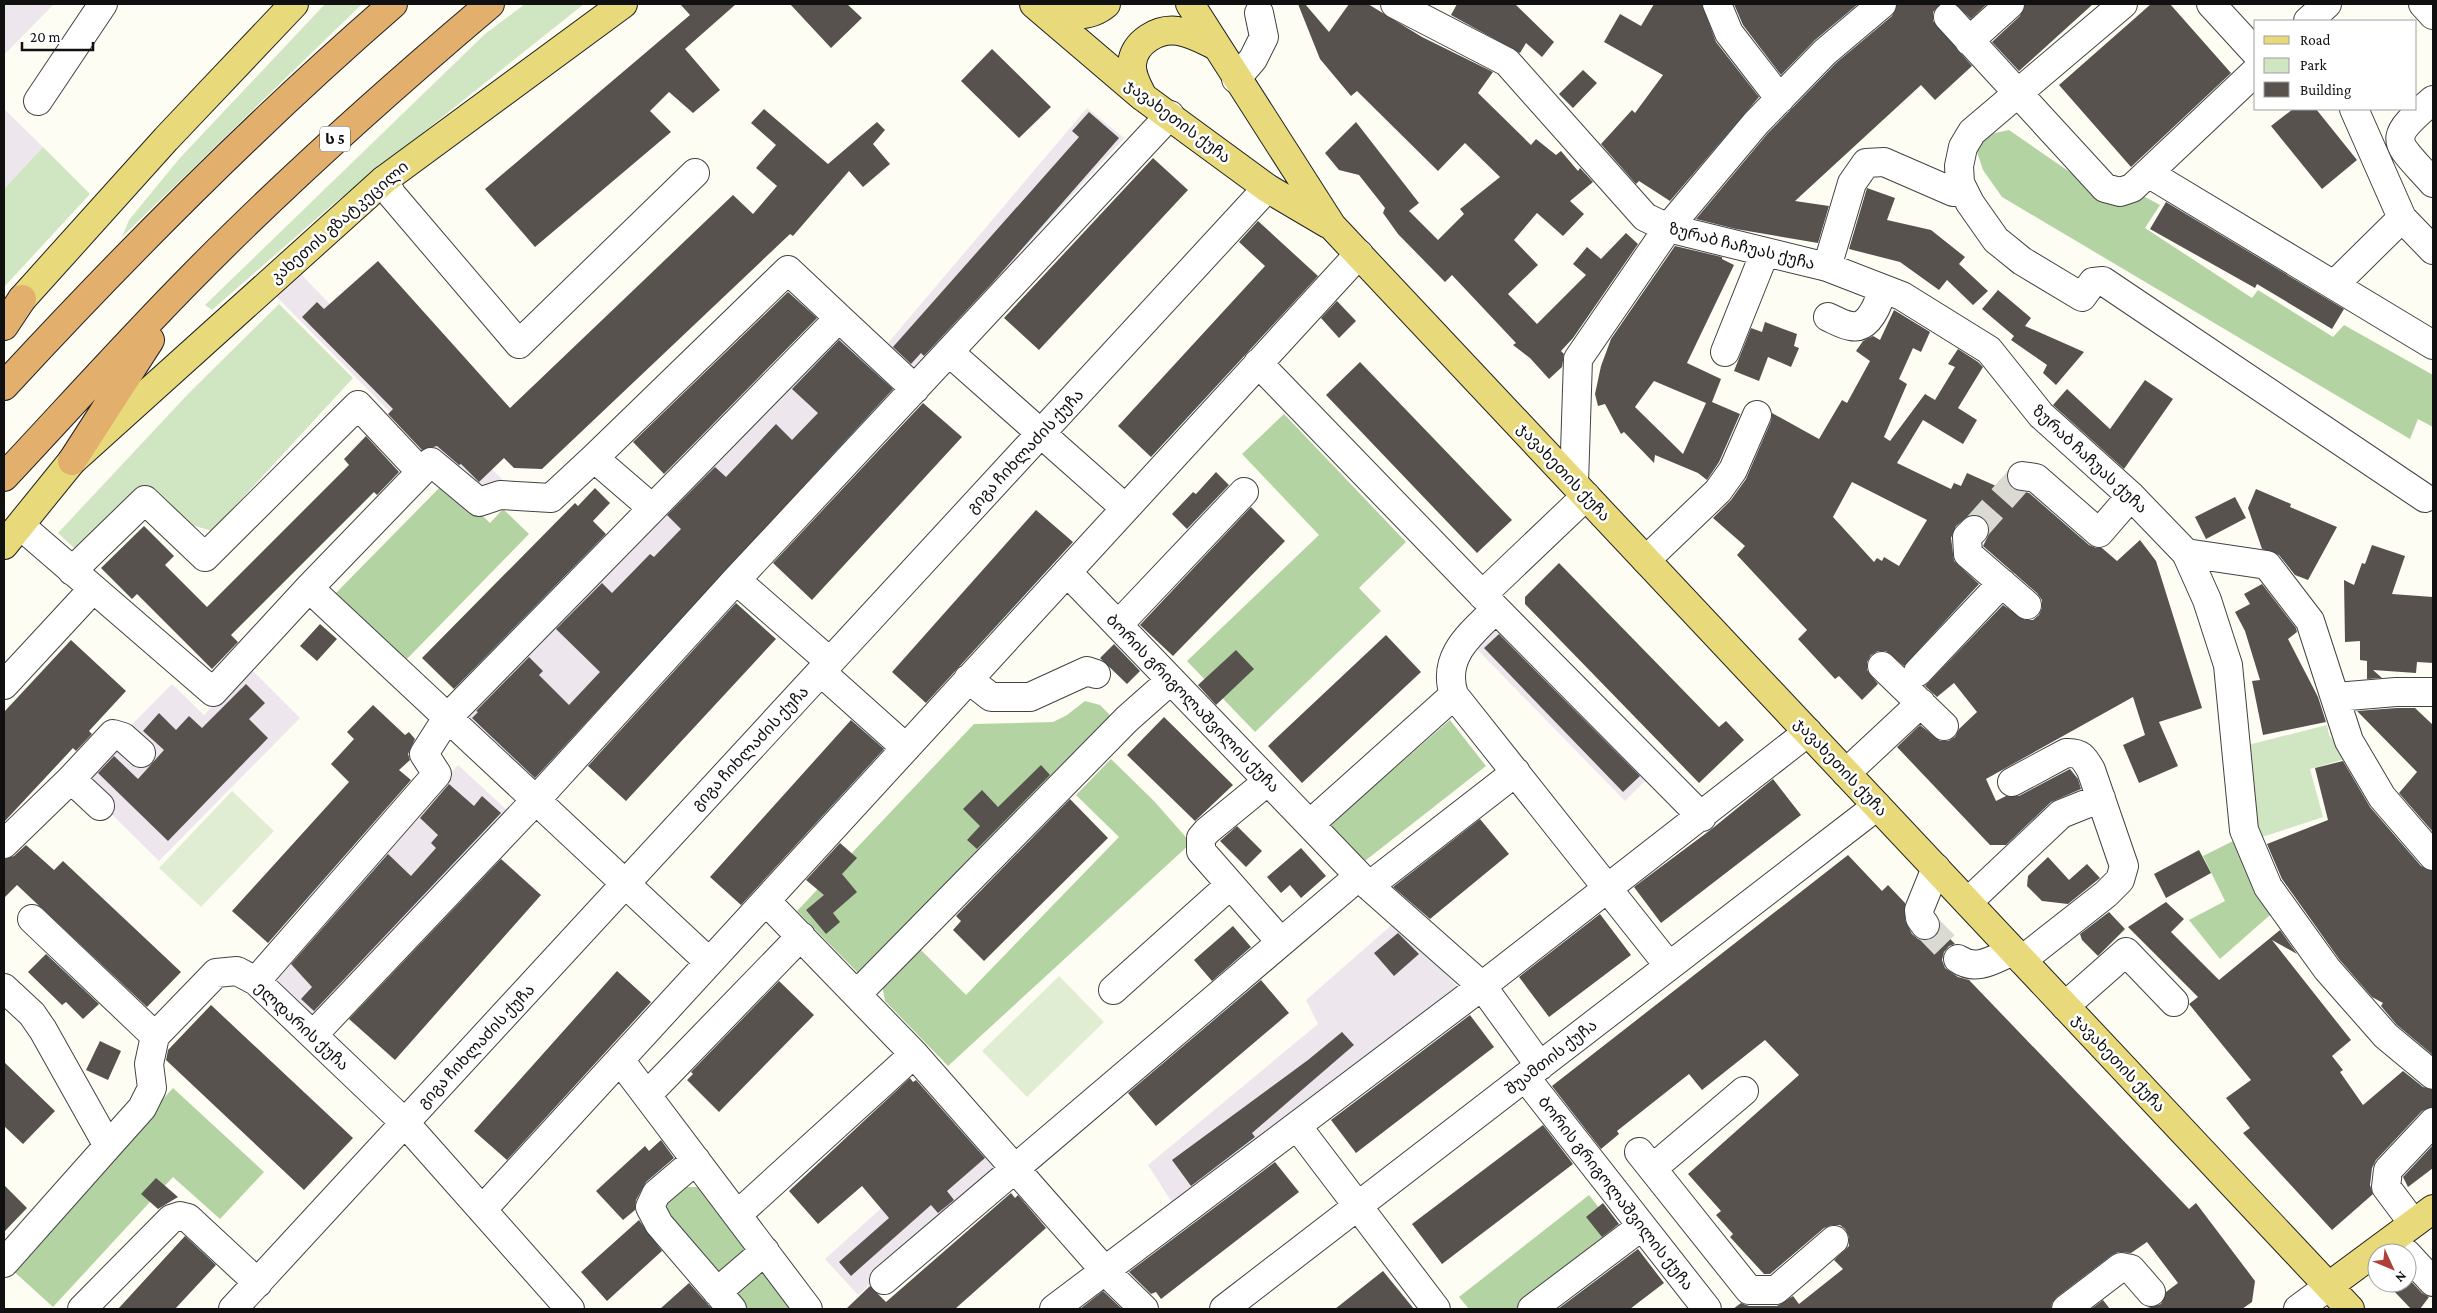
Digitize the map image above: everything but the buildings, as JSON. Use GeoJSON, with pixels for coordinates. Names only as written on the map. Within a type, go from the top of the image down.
{"type":"FeatureCollection","features":[{"type":"Feature","properties":{"kind":"highway"},"geometry":{"type":"LineString","coordinates":[[4,386],[100,282],[332,57],[393,4]]}},
{"type":"Feature","properties":{"kind":"highway","name":"ს 5"},"geometry":{"type":"LineString","coordinates":[[4,477],[188,281],[279,192],[349,126],[490,4]]}},
{"type":"Feature","properties":{"kind":"highway"},"geometry":{"type":"LineString","coordinates":[[72,461],[188,281]]}},
{"type":"Feature","properties":{"kind":"highway"},"geometry":{"type":"LineString","coordinates":[[4,362],[100,282]]}},
{"type":"Feature","properties":{"kind":"highway"},"geometry":{"type":"LineString","coordinates":[[4,326],[13,308]]}},
{"type":"Feature","properties":{"kind":"main road"},"geometry":{"type":"LineString","coordinates":[[13,308],[166,139],[294,4]]}},
{"type":"Feature","properties":{"kind":"main road","name":"კახეთის გზატკეცილი"},"geometry":{"type":"LineString","coordinates":[[12,535],[72,461],[384,180],[623,4]]}},
{"type":"Feature","properties":{"kind":"main road"},"geometry":{"type":"LineString","coordinates":[[1036,6],[1072,15],[1088,13],[1106,4]]}},
{"type":"Feature","properties":{"kind":"main road","name":"ჯავახეთის ქუჩა"},"geometry":{"type":"LineString","coordinates":[[1190,4],[1214,45],[1332,226],[2350,1309]]}},
{"type":"Feature","properties":{"kind":"main road","name":"ჯავახეთის ქუჩა"},"geometry":{"type":"LineString","coordinates":[[1036,6],[1144,97],[1267,188],[1332,226]]}},
{"type":"Feature","properties":{"kind":"main road"},"geometry":{"type":"LineString","coordinates":[[1144,97],[1137,84],[1132,63],[1139,46],[1147,39],[1157,32],[1176,30],[1191,34],[1214,45]]}},
{"type":"Feature","properties":{"kind":"main road"},"geometry":{"type":"LineString","coordinates":[[2329,1286],[2410,1236]]}},
{"type":"Feature","properties":{"kind":"street"},"geometry":{"type":"LineString","coordinates":[[38,101],[103,4]]}},
{"type":"Feature","properties":{"kind":"street","name":"ზურაბ ჩაჩუას ქუჩა"},"geometry":{"type":"LineString","coordinates":[[1394,4],[1507,62],[1645,217],[1668,228],[1827,267],[1902,296],[1989,350],[2041,415],[2131,496],[2186,554],[2207,600],[2228,665],[2244,830],[2268,887],[2333,977],[2386,1036],[2433,1075]]}},
{"type":"Feature","properties":{"kind":"street"},"geometry":{"type":"LineString","coordinates":[[1717,4],[1729,33],[1780,99]]}},
{"type":"Feature","properties":{"kind":"street"},"geometry":{"type":"LineString","coordinates":[[1669,966],[1454,695],[1450,682],[1460,645],[1489,602],[1580,490],[1578,359],[1668,228],[1756,123],[1825,52],[1882,4]]}},
{"type":"Feature","properties":{"kind":"street"},"geometry":{"type":"LineString","coordinates":[[1969,41],[2010,4]]}},
{"type":"Feature","properties":{"kind":"street"},"geometry":{"type":"LineString","coordinates":[[2124,4],[1972,132],[1963,147],[1959,166],[1960,183],[1964,191],[1996,240],[2022,261],[2082,297],[2093,282],[2103,280],[2425,498]]}},
{"type":"Feature","properties":{"kind":"street"},"geometry":{"type":"LineString","coordinates":[[2211,4],[2254,51]]}},
{"type":"Feature","properties":{"kind":"street"},"geometry":{"type":"LineString","coordinates":[[2309,20],[2327,4]]}},
{"type":"Feature","properties":{"kind":"street"},"geometry":{"type":"LineString","coordinates":[[2423,4],[2433,15]]}},
{"type":"Feature","properties":{"kind":"street"},"geometry":{"type":"LineString","coordinates":[[1236,78],[1253,59],[1264,37],[1259,13]]}},
{"type":"Feature","properties":{"kind":"street"},"geometry":{"type":"LineString","coordinates":[[1948,17],[2105,188],[2120,192],[2132,188],[2254,73]]}},
{"type":"Feature","properties":{"kind":"street"},"geometry":{"type":"LineString","coordinates":[[2433,100],[2406,123],[2401,131],[2399,141],[2403,150],[2433,183]]}},
{"type":"Feature","properties":{"kind":"street"},"geometry":{"type":"LineString","coordinates":[[2354,110],[2402,218],[2433,250]]}},
{"type":"Feature","properties":{"kind":"street"},"geometry":{"type":"LineString","coordinates":[[313,1035],[535,801],[736,580],[1170,115]]}},
{"type":"Feature","properties":{"kind":"street"},"geometry":{"type":"LineString","coordinates":[[1827,267],[1852,183],[1866,163],[1884,162],[1953,192],[1964,191]]}},
{"type":"Feature","properties":{"kind":"street"},"geometry":{"type":"LineString","coordinates":[[384,180],[392,195],[519,344],[695,173]]}},
{"type":"Feature","properties":{"kind":"street"},"geometry":{"type":"LineString","coordinates":[[2148,173],[2433,344]]}},
{"type":"Feature","properties":{"kind":"street","name":"გიგა ჩიხლაძის ქუჩა"},"geometry":{"type":"LineString","coordinates":[[233,1309],[1267,188]]}},
{"type":"Feature","properties":{"kind":"street"},"geometry":{"type":"LineString","coordinates":[[2334,285],[2402,218]]}},
{"type":"Feature","properties":{"kind":"street"},"geometry":{"type":"LineString","coordinates":[[1725,352],[1765,252]]}},
{"type":"Feature","properties":{"kind":"street"},"geometry":{"type":"LineString","coordinates":[[482,1210],[1359,254]]}},
{"type":"Feature","properties":{"kind":"street"},"geometry":{"type":"LineString","coordinates":[[12,535],[72,571],[212,692],[431,462],[479,502],[500,495],[551,498],[788,270],[915,389]]}},
{"type":"Feature","properties":{"kind":"street"},"geometry":{"type":"LineString","coordinates":[[1828,317],[1852,326],[1859,326],[1874,312],[1883,289]]}},
{"type":"Feature","properties":{"kind":"street"},"geometry":{"type":"LineString","coordinates":[[256,981],[437,774],[424,754],[447,718],[839,318]]}},
{"type":"Feature","properties":{"kind":"street"},"geometry":{"type":"LineString","coordinates":[[950,352],[1125,508]]}},
{"type":"Feature","properties":{"kind":"street"},"geometry":{"type":"LineString","coordinates":[[1258,363],[1489,602],[1702,817]]}},
{"type":"Feature","properties":{"kind":"street"},"geometry":{"type":"LineString","coordinates":[[72,571],[144,500],[206,557],[358,405],[421,472]]}},
{"type":"Feature","properties":{"kind":"street"},"geometry":{"type":"LineString","coordinates":[[1646,560],[1718,491],[1733,470],[1757,415]]}},
{"type":"Feature","properties":{"kind":"street"},"geometry":{"type":"LineString","coordinates":[[594,458],[652,508]]}},
{"type":"Feature","properties":{"kind":"street"},"geometry":{"type":"LineString","coordinates":[[2022,476],[2036,478],[2099,533],[2131,496]]}},
{"type":"Feature","properties":{"kind":"street"},"geometry":{"type":"LineString","coordinates":[[1118,625],[1244,492]]}},
{"type":"Feature","properties":{"kind":"street"},"geometry":{"type":"LineString","coordinates":[[1974,530],[1967,537],[1968,554],[2027,605]]}},
{"type":"Feature","properties":{"kind":"street"},"geometry":{"type":"LineString","coordinates":[[2186,554],[2267,565],[2310,621],[2349,741],[2382,797],[2433,856]]}},
{"type":"Feature","properties":{"kind":"street","name":"ბორის გრიგოლაშვილის ქუჩა"},"geometry":{"type":"LineString","coordinates":[[1067,572],[1364,881],[1482,986],[1532,1071],[1642,1226],[1700,1300]]}},
{"type":"Feature","properties":{"kind":"street"},"geometry":{"type":"LineString","coordinates":[[736,580],[906,748]]}},
{"type":"Feature","properties":{"kind":"street"},"geometry":{"type":"LineString","coordinates":[[1918,672],[2002,583]]}},
{"type":"Feature","properties":{"kind":"street"},"geometry":{"type":"LineString","coordinates":[[309,588],[709,962]]}},
{"type":"Feature","properties":{"kind":"street"},"geometry":{"type":"LineString","coordinates":[[4,686],[93,589]]}},
{"type":"Feature","properties":{"kind":"street"},"geometry":{"type":"LineString","coordinates":[[1882,666],[1944,726]]}},
{"type":"Feature","properties":{"kind":"street"},"geometry":{"type":"LineString","coordinates":[[968,679],[991,697],[1030,697],[1087,671],[1096,674]]}},
{"type":"Feature","properties":{"kind":"street"},"geometry":{"type":"LineString","coordinates":[[857,994],[1127,719],[1171,680]]}},
{"type":"Feature","properties":{"kind":"street"},"geometry":{"type":"LineString","coordinates":[[2336,698],[2396,692],[2433,692]]}},
{"type":"Feature","properties":{"kind":"street"},"geometry":{"type":"LineString","coordinates":[[1310,824],[1454,695]]}},
{"type":"Feature","properties":{"kind":"street"},"geometry":{"type":"LineString","coordinates":[[1846,772],[1921,703]]}},
{"type":"Feature","properties":{"kind":"street"},"geometry":{"type":"LineString","coordinates":[[1054,1309],[1106,1272],[1482,986],[1702,817],[1808,732]]}},
{"type":"Feature","properties":{"kind":"street"},"geometry":{"type":"LineString","coordinates":[[4,844],[113,734],[124,737],[141,753]]}},
{"type":"Feature","properties":{"kind":"street"},"geometry":{"type":"LineString","coordinates":[[1958,959],[1966,964],[1975,966],[2018,955],[2106,894],[2120,880],[2124,866],[2091,770],[2084,757],[2076,752],[2066,753],[2012,782]]}},
{"type":"Feature","properties":{"kind":"street"},"geometry":{"type":"LineString","coordinates":[[884,1280],[1280,941],[1516,772]]}},
{"type":"Feature","properties":{"kind":"street"},"geometry":{"type":"LineString","coordinates":[[70,779],[100,806]]}},
{"type":"Feature","properties":{"kind":"street"},"geometry":{"type":"LineString","coordinates":[[1268,781],[1207,831],[1201,838],[1201,851],[1280,941]]}},
{"type":"Feature","properties":{"kind":"street"},"geometry":{"type":"LineString","coordinates":[[1968,902],[2061,814],[2101,798]]}},
{"type":"Feature","properties":{"kind":"street","name":"შუამთის ქუჩა"},"geometry":{"type":"LineString","coordinates":[[1224,1309],[1877,806]]}},
{"type":"Feature","properties":{"kind":"street"},"geometry":{"type":"LineString","coordinates":[[1926,925],[1920,918],[1919,910],[1936,868]]}},
{"type":"Feature","properties":{"kind":"street"},"geometry":{"type":"LineString","coordinates":[[1113,990],[1230,885]]}},
{"type":"Feature","properties":{"kind":"street"},"geometry":{"type":"LineString","coordinates":[[766,900],[914,1054],[1106,1272],[1144,1309]]}},
{"type":"Feature","properties":{"kind":"street"},"geometry":{"type":"LineString","coordinates":[[4,1263],[142,1108],[152,1088],[149,1064],[155,1036],[32,919]]}},
{"type":"Feature","properties":{"kind":"street"},"geometry":{"type":"LineString","coordinates":[[647,1095],[801,936]]}},
{"type":"Feature","properties":{"kind":"street"},"geometry":{"type":"LineString","coordinates":[[2065,1006],[2126,952],[2174,1002]]}},
{"type":"Feature","properties":{"kind":"street","name":"ელდარის ქუჩა"},"geometry":{"type":"LineString","coordinates":[[155,1036],[216,973],[237,971],[256,981],[405,1123],[570,1309]]}},
{"type":"Feature","properties":{"kind":"street"},"geometry":{"type":"LineString","coordinates":[[4,988],[32,1014],[43,1030],[108,1146]]}},
{"type":"Feature","properties":{"kind":"street"},"geometry":{"type":"LineString","coordinates":[[738,1215],[914,1054]]}},
{"type":"Feature","properties":{"kind":"street"},"geometry":{"type":"LineString","coordinates":[[620,1060],[808,1309]]}},
{"type":"Feature","properties":{"kind":"street"},"geometry":{"type":"LineString","coordinates":[[1744,1091],[1646,1160],[1749,1290],[1776,1290],[1834,1240]]}},
{"type":"Feature","properties":{"kind":"street"},"geometry":{"type":"LineString","coordinates":[[2433,1122],[2388,1170],[2386,1178],[2386,1187],[2433,1282]]}},
{"type":"Feature","properties":{"kind":"street"},"geometry":{"type":"LineString","coordinates":[[1297,1126],[1356,1207],[1436,1309]]}},
{"type":"Feature","properties":{"kind":"street"},"geometry":{"type":"LineString","coordinates":[[696,1160],[656,1194],[650,1208],[658,1224],[724,1300],[765,1251]]}},
{"type":"Feature","properties":{"kind":"street"},"geometry":{"type":"LineString","coordinates":[[82,1309],[171,1219],[180,1216],[188,1218],[258,1283]]}},
{"type":"Feature","properties":{"kind":"street"},"geometry":{"type":"LineString","coordinates":[[1532,1309],[1642,1226]]}},
{"type":"Feature","properties":{"kind":"street"},"geometry":{"type":"LineString","coordinates":[[1700,1300],[1728,1264]]}},
{"type":"Feature","properties":{"kind":"street"},"geometry":{"type":"LineString","coordinates":[[2066,1309],[2121,1267],[2131,1269],[2151,1292]]}},
{"type":"Feature","properties":{"kind":"street"},"geometry":{"type":"LineString","coordinates":[[2298,1309],[2329,1286]]}},
{"type":"Feature","properties":{"kind":"shaded area"},"geometry":{"type":"Polygon","coordinates":[[[4,4],[54,4],[4,55],[4,4]]]}},
{"type":"Feature","properties":{"kind":"shaded area"},"geometry":{"type":"Polygon","coordinates":[[[1087,108],[1124,138],[532,792],[457,723],[850,310],[888,343],[1087,108]]]}},
{"type":"Feature","properties":{"kind":"shaded area"},"geometry":{"type":"Polygon","coordinates":[[[4,109],[43,147],[4,189],[4,109]]]}},
{"type":"Feature","properties":{"kind":"shaded area"},"geometry":{"type":"Polygon","coordinates":[[[296,269],[453,432],[503,480],[486,495],[431,454],[272,292],[296,269]]]}},
{"type":"Feature","properties":{"kind":"shaded area"},"geometry":{"type":"Polygon","coordinates":[[[1497,618],[1650,776],[1625,801],[1471,643],[1497,618]]]}},
{"type":"Feature","properties":{"kind":"shaded area"},"geometry":{"type":"Polygon","coordinates":[[[250,668],[300,718],[159,861],[77,780],[172,684],[204,715],[250,668]]]}},
{"type":"Feature","properties":{"kind":"shaded area"},"geometry":{"type":"Polygon","coordinates":[[[458,765],[509,812],[315,1023],[271,979],[458,765]]]}},
{"type":"Feature","properties":{"kind":"shaded area"},"geometry":{"type":"Polygon","coordinates":[[[1395,922],[1458,987],[1173,1204],[1148,1165],[1318,1024],[1306,1000],[1395,922]]]}},
{"type":"Feature","properties":{"kind":"shaded area"},"geometry":{"type":"Polygon","coordinates":[[[969,1129],[1001,1166],[858,1295],[825,1259],[969,1129]]]}},
{"type":"Feature","properties":{"kind":"green space"},"geometry":{"type":"Polygon","coordinates":[[[325,4],[362,4],[122,237],[129,220],[179,159],[325,4]]]}},
{"type":"Feature","properties":{"kind":"green space"},"geometry":{"type":"Polygon","coordinates":[[[525,4],[584,4],[332,205],[212,310],[205,305],[485,34],[525,4]]]}},
{"type":"Feature","properties":{"kind":"green space"},"geometry":{"type":"Polygon","coordinates":[[[2009,130],[2106,197],[2138,193],[2160,205],[2145,228],[2252,298],[2258,290],[2333,337],[2344,325],[2433,375],[2433,427],[2418,419],[2410,439],[2002,197],[1983,170],[1976,149],[1990,134],[2009,130]]]}},
{"type":"Feature","properties":{"kind":"green space"},"geometry":{"type":"Polygon","coordinates":[[[43,147],[90,194],[4,287],[4,189],[43,147]]]}},
{"type":"Feature","properties":{"kind":"green space"},"geometry":{"type":"Polygon","coordinates":[[[279,304],[353,378],[212,531],[178,521],[139,486],[79,548],[74,548],[58,533],[189,393],[279,304]]]}},
{"type":"Feature","properties":{"kind":"green space"},"geometry":{"type":"Polygon","coordinates":[[[1284,414],[1406,542],[1359,588],[1381,611],[1255,732],[1187,661],[1319,535],[1242,454],[1284,414]]]}},
{"type":"Feature","properties":{"kind":"green space"},"geometry":{"type":"Polygon","coordinates":[[[446,481],[490,523],[503,509],[529,534],[402,664],[333,596],[446,481]]]}},
{"type":"Feature","properties":{"kind":"green space"},"geometry":{"type":"Polygon","coordinates":[[[1085,701],[1100,705],[1113,718],[901,929],[905,934],[867,971],[858,973],[797,911],[974,724],[1053,722],[1067,715],[1085,701]]]}},
{"type":"Feature","properties":{"kind":"green space"},"geometry":{"type":"Polygon","coordinates":[[[1450,720],[1486,766],[1361,864],[1328,826],[1450,720]]]}},
{"type":"Feature","properties":{"kind":"green space"},"geometry":{"type":"Polygon","coordinates":[[[2327,725],[2329,735],[2345,759],[2310,769],[2323,817],[2259,838],[2250,817],[2248,745],[2327,725]]]}},
{"type":"Feature","properties":{"kind":"green space"},"geometry":{"type":"Polygon","coordinates":[[[1111,759],[1154,801],[1191,843],[948,1066],[885,1001],[882,985],[919,948],[966,995],[1119,837],[1076,795],[1111,759]]]}},
{"type":"Feature","properties":{"kind":"green space"},"geometry":{"type":"Polygon","coordinates":[[[232,791],[274,831],[201,907],[159,868],[232,791]]]}},
{"type":"Feature","properties":{"kind":"green space"},"geometry":{"type":"Polygon","coordinates":[[[2235,840],[2270,915],[2220,959],[2189,920],[2225,901],[2203,856],[2235,840]]]}},
{"type":"Feature","properties":{"kind":"green space"},"geometry":{"type":"Polygon","coordinates":[[[1059,976],[1104,1022],[1027,1097],[982,1051],[1059,976]]]}},
{"type":"Feature","properties":{"kind":"green space"},"geometry":{"type":"Polygon","coordinates":[[[173,1088],[264,1172],[220,1219],[173,1177],[53,1307],[9,1267],[173,1088]]]}},
{"type":"Feature","properties":{"kind":"green space"},"geometry":{"type":"Polygon","coordinates":[[[681,1187],[699,1187],[790,1309],[747,1309],[671,1219],[666,1208],[671,1197],[681,1187]]]}},
{"type":"Feature","properties":{"kind":"green space"},"geometry":{"type":"Polygon","coordinates":[[[1589,1195],[1618,1232],[1519,1309],[1469,1309],[1459,1297],[1589,1195]]]}},
{"type":"Feature","properties":{"kind":"tunnel"},"geometry":{"type":"LineString","coordinates":[[1974,530],[2022,476]]}},
{"type":"Feature","properties":{"kind":"tunnel"},"geometry":{"type":"LineString","coordinates":[[1925,925],[1958,959]]}}]}
